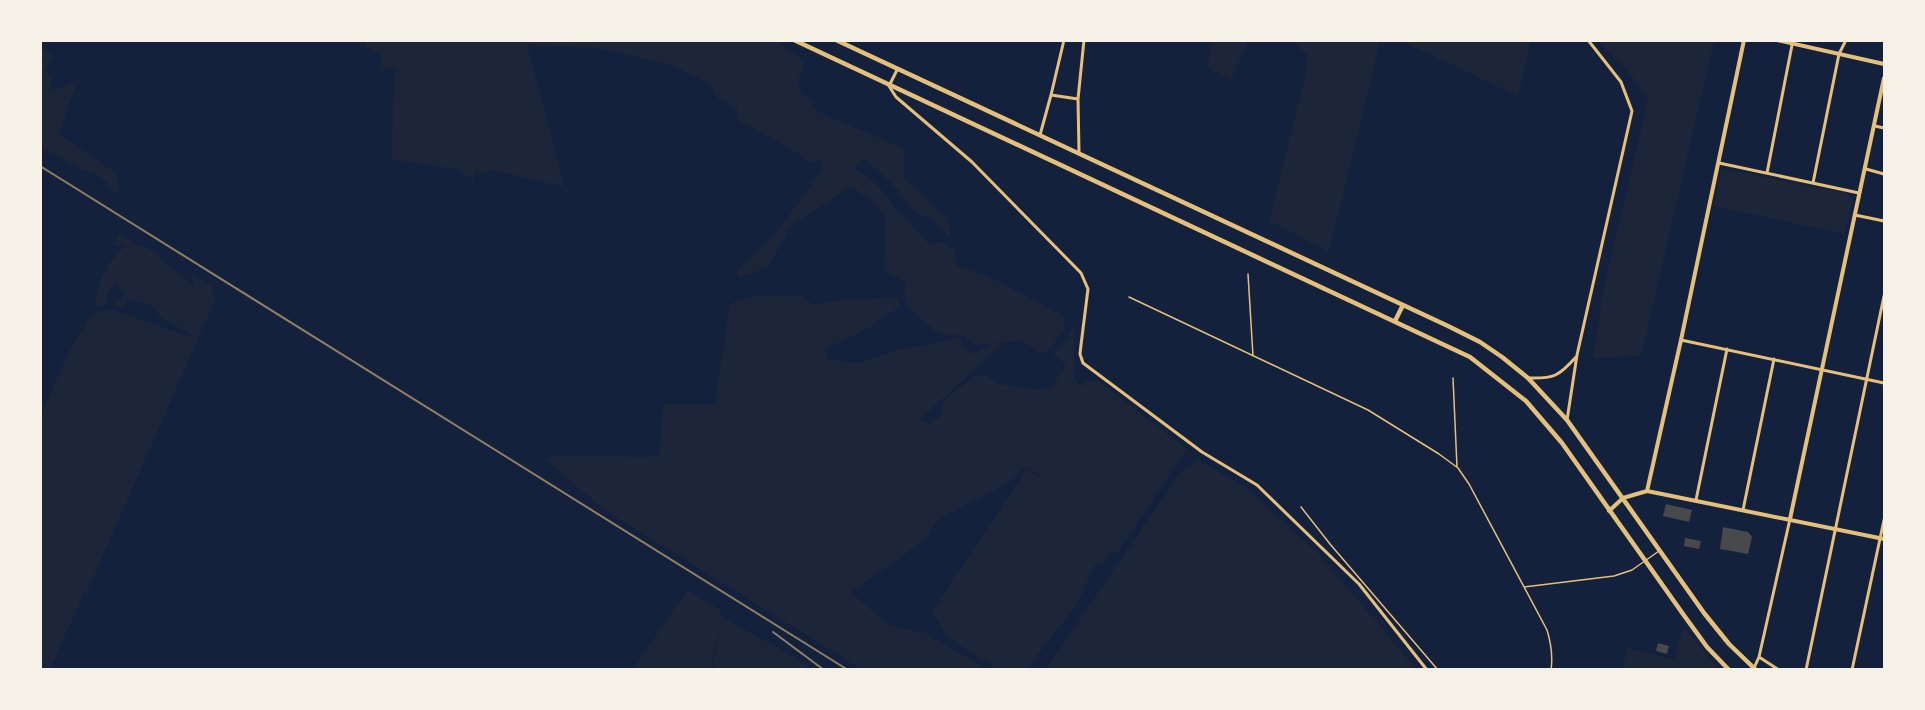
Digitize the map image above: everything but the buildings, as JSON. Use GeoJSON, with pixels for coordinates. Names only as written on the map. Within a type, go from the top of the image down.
{"type":"FeatureCollection","features":[{"type":"Feature","properties":{"kind":"main road"},"geometry":{"type":"LineString","coordinates":[[795,40],[1470,357],[1520,396],[1562,443],[1707,647],[1729,669]]}},
{"type":"Feature","properties":{"kind":"main road"},"geometry":{"type":"LineString","coordinates":[[837,40],[1404,305],[1480,342],[1502,357],[1528,378],[1567,420],[1716,628],[1755,669]]}},
{"type":"Feature","properties":{"kind":"main road"},"geometry":{"type":"LineString","coordinates":[[1395,321],[1404,305]]}},
{"type":"Feature","properties":{"kind":"street"},"geometry":{"type":"LineString","coordinates":[[1040,136],[1064,40]]}},
{"type":"Feature","properties":{"kind":"street"},"geometry":{"type":"LineString","coordinates":[[1079,154],[1078,99],[1084,40]]}},
{"type":"Feature","properties":{"kind":"street"},"geometry":{"type":"LineString","coordinates":[[1567,420],[1577,355],[1632,111],[1621,81],[1588,40]]}},
{"type":"Feature","properties":{"kind":"street"},"geometry":{"type":"LineString","coordinates":[[1647,491],[1682,340],[1744,40]]}},
{"type":"Feature","properties":{"kind":"street"},"geometry":{"type":"LineString","coordinates":[[1777,40],[1884,64]]}},
{"type":"Feature","properties":{"kind":"street"},"geometry":{"type":"LineString","coordinates":[[1813,183],[1839,54],[1846,40]]}},
{"type":"Feature","properties":{"kind":"street"},"geometry":{"type":"LineString","coordinates":[[1767,173],[1792,42]]}},
{"type":"Feature","properties":{"kind":"street"},"geometry":{"type":"LineString","coordinates":[[897,70],[889,86],[896,97],[972,162],[1081,273],[1088,289],[1080,354],[1083,363],[1202,452],[1257,485],[1359,584],[1427,669]]}},
{"type":"Feature","properties":{"kind":"street"},"geometry":{"type":"LineString","coordinates":[[1755,669],[1790,519],[1884,78]]}},
{"type":"Feature","properties":{"kind":"street"},"geometry":{"type":"LineString","coordinates":[[1051,95],[1078,99]]}},
{"type":"Feature","properties":{"kind":"street"},"geometry":{"type":"LineString","coordinates":[[1875,126],[1884,128]]}},
{"type":"Feature","properties":{"kind":"street"},"geometry":{"type":"LineString","coordinates":[[1719,163],[1859,193]]}},
{"type":"Feature","properties":{"kind":"street"},"geometry":{"type":"LineString","coordinates":[[1866,169],[1884,174]]}},
{"type":"Feature","properties":{"kind":"street"},"geometry":{"type":"LineString","coordinates":[[1855,215],[1884,222]]}},
{"type":"Feature","properties":{"kind":"street"},"geometry":{"type":"LineString","coordinates":[[1806,669],[1884,296]]}},
{"type":"Feature","properties":{"kind":"street"},"geometry":{"type":"LineString","coordinates":[[1682,340],[1884,383]]}},
{"type":"Feature","properties":{"kind":"street"},"geometry":{"type":"LineString","coordinates":[[1696,501],[1726,349]]}},
{"type":"Feature","properties":{"kind":"street"},"geometry":{"type":"LineString","coordinates":[[1528,378],[1552,378],[1562,372],[1577,355]]}},
{"type":"Feature","properties":{"kind":"street"},"geometry":{"type":"LineString","coordinates":[[1743,511],[1774,359]]}},
{"type":"Feature","properties":{"kind":"street"},"geometry":{"type":"LineString","coordinates":[[1609,511],[1623,498],[1647,491],[1883,539]]}},
{"type":"Feature","properties":{"kind":"street"},"geometry":{"type":"LineString","coordinates":[[1852,669],[1883,539],[1884,520]]}},
{"type":"Feature","properties":{"kind":"street"},"geometry":{"type":"LineString","coordinates":[[1759,657],[1779,669]]}},
{"type":"Feature","properties":{"kind":"lane"},"geometry":{"type":"LineString","coordinates":[[1248,274],[1253,356]]}},
{"type":"Feature","properties":{"kind":"lane"},"geometry":{"type":"LineString","coordinates":[[1129,297],[1368,410],[1458,468],[1469,484],[1547,630],[1551,643],[1551,669]]}},
{"type":"Feature","properties":{"kind":"lane"},"geometry":{"type":"LineString","coordinates":[[1452,378],[1458,468]]}},
{"type":"Feature","properties":{"kind":"lane"},"geometry":{"type":"LineString","coordinates":[[1301,507],[1438,669]]}},
{"type":"Feature","properties":{"kind":"lane"},"geometry":{"type":"LineString","coordinates":[[1523,587],[1614,576],[1632,570],[1660,550]]}},
{"type":"Feature","properties":{"kind":"shaded area"},"geometry":{"type":"Polygon","coordinates":[[[367,40],[777,40],[803,61],[804,69],[797,81],[801,93],[808,98],[818,112],[905,149],[904,178],[949,220],[951,239],[927,215],[924,214],[924,217],[916,212],[893,185],[864,158],[855,169],[876,183],[899,213],[929,244],[943,242],[955,250],[957,266],[988,276],[1064,316],[1065,328],[1044,355],[1023,341],[994,343],[1001,346],[920,419],[931,424],[942,414],[943,401],[973,377],[986,374],[997,384],[1041,390],[1052,386],[1066,365],[1053,354],[1066,341],[1074,325],[1074,380],[1083,387],[1086,381],[1098,381],[1187,449],[1117,553],[1110,553],[1104,563],[1095,564],[1077,604],[1027,669],[997,669],[947,637],[932,611],[1027,469],[1053,485],[1026,466],[1005,485],[936,520],[925,540],[851,592],[888,625],[925,633],[986,669],[861,669],[603,509],[544,458],[560,456],[652,457],[659,454],[664,404],[715,404],[730,305],[745,298],[804,296],[812,305],[845,300],[897,297],[901,305],[869,328],[825,349],[828,359],[858,363],[901,349],[959,337],[970,354],[991,344],[974,345],[964,335],[944,335],[934,330],[908,307],[904,296],[906,282],[884,271],[885,213],[852,186],[791,226],[768,267],[738,278],[737,270],[774,235],[823,169],[821,160],[810,162],[737,119],[738,109],[716,97],[709,83],[671,65],[598,48],[527,45],[577,233],[564,187],[489,169],[485,174],[474,172],[474,181],[460,170],[391,159],[395,67],[380,70],[382,55],[364,46],[367,40]]]}},
{"type":"Feature","properties":{"kind":"shaded area"},"geometry":{"type":"Polygon","coordinates":[[[40,41],[43,41],[42,48],[54,57],[44,70],[53,77],[48,92],[78,80],[59,134],[117,174],[118,196],[100,176],[80,169],[41,146],[40,41]]]}},
{"type":"Feature","properties":{"kind":"shaded area"},"geometry":{"type":"Polygon","coordinates":[[[1213,41],[1248,41],[1231,80],[1207,67],[1213,41]]]}},
{"type":"Feature","properties":{"kind":"shaded area"},"geometry":{"type":"Polygon","coordinates":[[[1292,41],[1380,41],[1329,252],[1269,221],[1307,70],[1307,55],[1292,41]]]}},
{"type":"Feature","properties":{"kind":"shaded area"},"geometry":{"type":"Polygon","coordinates":[[[1401,41],[1531,41],[1518,96],[1401,41]]]}},
{"type":"Feature","properties":{"kind":"shaded area"},"geometry":{"type":"Polygon","coordinates":[[[1598,41],[1714,41],[1641,356],[1593,358],[1604,287],[1648,101],[1633,77],[1598,41]]]}},
{"type":"Feature","properties":{"kind":"shaded area"},"geometry":{"type":"Polygon","coordinates":[[[1721,170],[1848,194],[1853,200],[1844,234],[1714,206],[1721,170]]]}},
{"type":"Feature","properties":{"kind":"shaded area"},"geometry":{"type":"Polygon","coordinates":[[[119,234],[151,250],[195,287],[191,275],[211,285],[215,300],[86,594],[84,593],[50,669],[41,669],[41,416],[69,351],[93,313],[115,310],[191,337],[191,334],[162,318],[149,304],[128,300],[121,308],[112,304],[125,294],[115,283],[106,296],[108,302],[103,307],[95,304],[104,272],[125,246],[114,245],[119,234]]]}},
{"type":"Feature","properties":{"kind":"shaded area"},"geometry":{"type":"Polygon","coordinates":[[[1198,460],[1242,485],[1319,554],[1416,669],[1046,669],[1180,473],[1198,460]]]}},
{"type":"Feature","properties":{"kind":"shaded area"},"geometry":{"type":"Polygon","coordinates":[[[688,590],[721,610],[720,616],[791,655],[811,669],[713,669],[720,617],[711,669],[633,669],[688,590]]]}},
{"type":"Feature","properties":{"kind":"shaded area"},"geometry":{"type":"Polygon","coordinates":[[[1686,630],[1719,669],[1622,669],[1628,648],[1674,660],[1682,631],[1686,630]]]}},
{"type":"Feature","properties":{"kind":"railway"},"geometry":{"type":"LineString","coordinates":[[40,166],[848,670]]}},
{"type":"Feature","properties":{"kind":"railway"},"geometry":{"type":"LineString","coordinates":[[773,632],[824,670]]}}]}
